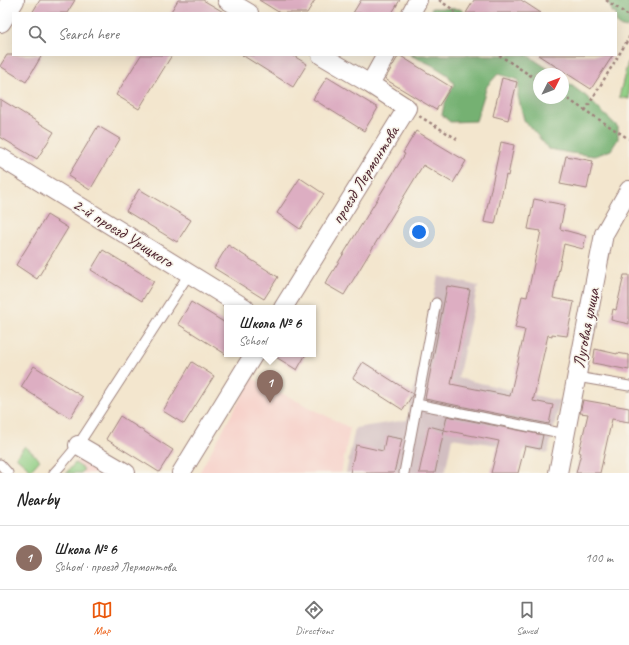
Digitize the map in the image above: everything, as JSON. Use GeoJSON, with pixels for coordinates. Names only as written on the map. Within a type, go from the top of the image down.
{"type":"FeatureCollection","features":[{"type":"Feature","properties":{"kind":"highway"},"geometry":{"type":"LineString","coordinates":[[0,20],[13,0]]}},
{"type":"Feature","properties":{"kind":"street"},"geometry":{"type":"LineString","coordinates":[[227,0],[247,12]]}},
{"type":"Feature","properties":{"kind":"street"},"geometry":{"type":"LineString","coordinates":[[412,12],[418,0]]}},
{"type":"Feature","properties":{"kind":"street","name":"проезд Лермонтова"},"geometry":{"type":"LineString","coordinates":[[285,305],[407,108],[323,56]]}},
{"type":"Feature","properties":{"kind":"street"},"geometry":{"type":"LineString","coordinates":[[370,84],[385,56]]}},
{"type":"Feature","properties":{"kind":"street","name":"2-й проезд Урицкого"},"geometry":{"type":"LineString","coordinates":[[0,158],[240,305]]}},
{"type":"Feature","properties":{"kind":"street","name":"Луговая улица"},"geometry":{"type":"LineString","coordinates":[[558,473],[604,234],[629,190]]}},
{"type":"Feature","properties":{"kind":"street"},"geometry":{"type":"LineString","coordinates":[[181,473],[252,357]]}},
{"type":"Feature","properties":{"kind":"street"},"geometry":{"type":"LineString","coordinates":[[78,445],[126,473]]}},
{"type":"Feature","properties":{"kind":"lane"},"geometry":{"type":"LineString","coordinates":[[54,473],[78,445],[189,274]]}},
{"type":"Feature","properties":{"kind":"lane"},"geometry":{"type":"LineString","coordinates":[[404,473],[436,302]]}},
{"type":"Feature","properties":{"kind":"lane"},"geometry":{"type":"LineString","coordinates":[[577,377],[629,386]]}},
{"type":"Feature","properties":{"kind":"lane"},"geometry":{"type":"LineString","coordinates":[[417,404],[566,434]]}},
{"type":"Feature","properties":{"kind":"lane"},"geometry":{"type":"LineString","coordinates":[[0,464],[8,473]]}},
{"type":"Feature","properties":{"kind":"path"},"geometry":{"type":"LineString","coordinates":[[439,0],[454,12]]}},
{"type":"Feature","properties":{"kind":"path"},"geometry":{"type":"LineString","coordinates":[[606,0],[629,16]]}},
{"type":"Feature","properties":{"kind":"path"},"geometry":{"type":"LineString","coordinates":[[585,111],[629,36]]}},
{"type":"Feature","properties":{"kind":"path"},"geometry":{"type":"LineString","coordinates":[[501,56],[533,77]]}},
{"type":"Feature","properties":{"kind":"path"},"geometry":{"type":"LineString","coordinates":[[569,100],[629,139]]}},
{"type":"Feature","properties":{"kind":"path"},"geometry":{"type":"LineString","coordinates":[[407,108],[457,139]]}},
{"type":"Feature","properties":{"kind":"shaded area"},"geometry":{"type":"Polygon","coordinates":[[[438,276],[478,286],[458,378],[560,401],[548,453],[452,438],[445,473],[346,473],[355,428],[407,420],[438,276]]]}},
{"type":"Feature","properties":{"kind":"shaded area"},"geometry":{"type":"Polygon","coordinates":[[[252,378],[350,428],[341,473],[199,473],[252,378]]]}},
{"type":"Feature","properties":{"kind":"shaded area"},"geometry":{"type":"Polygon","coordinates":[[[78,460],[103,473],[66,473],[78,460]]]}},
{"type":"Feature","properties":{"kind":"green space"},"geometry":{"type":"Polygon","coordinates":[[[607,0],[629,0],[629,25],[627,28],[618,26],[617,12],[613,12],[607,0]]]}},
{"type":"Feature","properties":{"kind":"green space"},"geometry":{"type":"Polygon","coordinates":[[[432,8],[460,9],[464,12],[430,12],[432,8]]]}},
{"type":"Feature","properties":{"kind":"green space"},"geometry":{"type":"Polygon","coordinates":[[[412,56],[529,56],[547,68],[533,68],[533,104],[569,104],[569,84],[587,97],[618,127],[618,139],[611,150],[595,156],[549,149],[524,120],[518,96],[519,80],[498,74],[487,86],[476,121],[450,122],[442,115],[444,105],[454,84],[448,75],[432,65],[412,56]]]}},
{"type":"Feature","properties":{"kind":"green space"},"geometry":{"type":"Polygon","coordinates":[[[629,61],[629,99],[619,97],[629,61]]]}},
{"type":"Feature","properties":{"kind":"green space"},"geometry":{"type":"Polygon","coordinates":[[[25,446],[40,460],[31,470],[16,457],[25,446]]]}},
{"type":"Feature","properties":{"kind":"green space"},"geometry":{"type":"Polygon","coordinates":[[[75,463],[84,469],[81,473],[66,473],[75,463]]]}},
{"type":"Feature","properties":{"kind":"building"},"geometry":{"type":"Polygon","coordinates":[[[40,0],[75,0],[68,12],[33,12],[40,0]]]}},
{"type":"Feature","properties":{"kind":"building"},"geometry":{"type":"Polygon","coordinates":[[[178,0],[203,0],[223,12],[171,12],[178,0]]]}},
{"type":"Feature","properties":{"kind":"building"},"geometry":{"type":"Polygon","coordinates":[[[259,0],[315,0],[308,12],[278,12],[259,0]]]}},
{"type":"Feature","properties":{"kind":"building"},"geometry":{"type":"Polygon","coordinates":[[[361,0],[400,0],[393,12],[354,12],[361,0]]]}},
{"type":"Feature","properties":{"kind":"building"},"geometry":{"type":"Polygon","coordinates":[[[474,0],[521,0],[539,12],[467,12],[474,0]]]}},
{"type":"Feature","properties":{"kind":"building"},"geometry":{"type":"Polygon","coordinates":[[[7,55],[41,56],[26,82],[0,66],[7,55]]]}},
{"type":"Feature","properties":{"kind":"building"},"geometry":{"type":"Polygon","coordinates":[[[140,56],[171,56],[139,109],[116,95],[140,56]]]}},
{"type":"Feature","properties":{"kind":"building"},"geometry":{"type":"Polygon","coordinates":[[[244,56],[294,56],[307,64],[293,87],[244,56]]]}},
{"type":"Feature","properties":{"kind":"building"},"geometry":{"type":"Polygon","coordinates":[[[398,56],[401,56],[451,87],[436,110],[385,79],[398,56]]]}},
{"type":"Feature","properties":{"kind":"building"},"geometry":{"type":"Polygon","coordinates":[[[540,56],[612,56],[591,89],[569,75],[569,68],[558,68],[540,56]]]}},
{"type":"Feature","properties":{"kind":"building"},"geometry":{"type":"Polygon","coordinates":[[[327,77],[378,108],[364,131],[313,99],[327,77]]]}},
{"type":"Feature","properties":{"kind":"building"},"geometry":{"type":"Polygon","coordinates":[[[502,78],[517,82],[508,120],[493,116],[502,78]]]}},
{"type":"Feature","properties":{"kind":"building"},"geometry":{"type":"Polygon","coordinates":[[[0,99],[54,132],[37,159],[0,137],[0,99]]]}},
{"type":"Feature","properties":{"kind":"building"},"geometry":{"type":"Polygon","coordinates":[[[98,126],[120,139],[90,190],[68,176],[98,126]]]}},
{"type":"Feature","properties":{"kind":"building"},"geometry":{"type":"Polygon","coordinates":[[[416,131],[466,161],[453,183],[423,165],[344,295],[325,284],[405,154],[403,153],[416,131]]]}},
{"type":"Feature","properties":{"kind":"building"},"geometry":{"type":"Polygon","coordinates":[[[501,142],[514,145],[508,176],[506,175],[495,224],[484,222],[501,142]]]}},
{"type":"Feature","properties":{"kind":"building"},"geometry":{"type":"Polygon","coordinates":[[[566,156],[593,161],[587,189],[560,184],[566,156]]]}},
{"type":"Feature","properties":{"kind":"building"},"geometry":{"type":"Polygon","coordinates":[[[300,178],[324,194],[300,229],[277,213],[300,178]]]}},
{"type":"Feature","properties":{"kind":"building"},"geometry":{"type":"Polygon","coordinates":[[[139,189],[191,220],[177,242],[126,211],[139,189]]]}},
{"type":"Feature","properties":{"kind":"building"},"geometry":{"type":"Polygon","coordinates":[[[534,199],[565,205],[560,229],[586,236],[583,249],[564,244],[553,298],[574,302],[567,336],[552,334],[552,336],[548,335],[533,401],[553,405],[549,424],[425,399],[447,286],[470,290],[451,384],[510,396],[525,330],[515,328],[522,296],[527,297],[541,231],[528,229],[534,199]]]}},
{"type":"Feature","properties":{"kind":"building"},"geometry":{"type":"Polygon","coordinates":[[[47,215],[68,228],[37,279],[16,265],[47,215]]]}},
{"type":"Feature","properties":{"kind":"building"},"geometry":{"type":"Polygon","coordinates":[[[228,245],[278,277],[264,299],[214,268],[228,245]]]}},
{"type":"Feature","properties":{"kind":"building"},"geometry":{"type":"Polygon","coordinates":[[[103,250],[154,281],[142,301],[91,270],[103,250]]]}},
{"type":"Feature","properties":{"kind":"building"},"geometry":{"type":"Polygon","coordinates":[[[624,275],[629,275],[629,324],[611,320],[613,309],[616,310],[624,275]]]}},
{"type":"Feature","properties":{"kind":"building"},"geometry":{"type":"Polygon","coordinates":[[[191,302],[224,322],[224,353],[178,324],[191,302]]]}},
{"type":"Feature","properties":{"kind":"building"},"geometry":{"type":"Polygon","coordinates":[[[595,349],[629,355],[629,370],[593,363],[595,349]]]}},
{"type":"Feature","properties":{"kind":"building"},"geometry":{"type":"Polygon","coordinates":[[[276,357],[304,357],[297,370],[276,357]]]}},
{"type":"Feature","properties":{"kind":"building"},"geometry":{"type":"Polygon","coordinates":[[[192,362],[214,376],[184,424],[163,411],[192,362]]]}},
{"type":"Feature","properties":{"kind":"building"},"geometry":{"type":"Polygon","coordinates":[[[363,362],[413,394],[403,410],[353,378],[363,362]]]}},
{"type":"Feature","properties":{"kind":"building"},"geometry":{"type":"Polygon","coordinates":[[[34,366],[83,397],[70,418],[21,387],[34,366]]]}},
{"type":"Feature","properties":{"kind":"building"},"geometry":{"type":"Polygon","coordinates":[[[583,400],[629,408],[629,422],[612,419],[600,473],[576,473],[581,453],[579,452],[588,414],[580,413],[583,400]]]}},
{"type":"Feature","properties":{"kind":"building"},"geometry":{"type":"Polygon","coordinates":[[[120,416],[173,450],[159,472],[106,439],[120,416]]]}},
{"type":"Feature","properties":{"kind":"building"},"geometry":{"type":"Polygon","coordinates":[[[447,416],[543,435],[540,449],[525,446],[518,473],[491,473],[499,441],[444,430],[447,416]]]}},
{"type":"Feature","properties":{"kind":"building"},"geometry":{"type":"Polygon","coordinates":[[[429,426],[444,430],[435,473],[419,473],[429,426]]]}},
{"type":"Feature","properties":{"kind":"building"},"geometry":{"type":"Polygon","coordinates":[[[386,436],[402,439],[394,473],[350,473],[356,445],[383,451],[386,436]]]}},
{"type":"Feature","properties":{"kind":"place","name":"Школа № 6"},"geometry":{"type":"Point","coordinates":[270,403]}}]}
